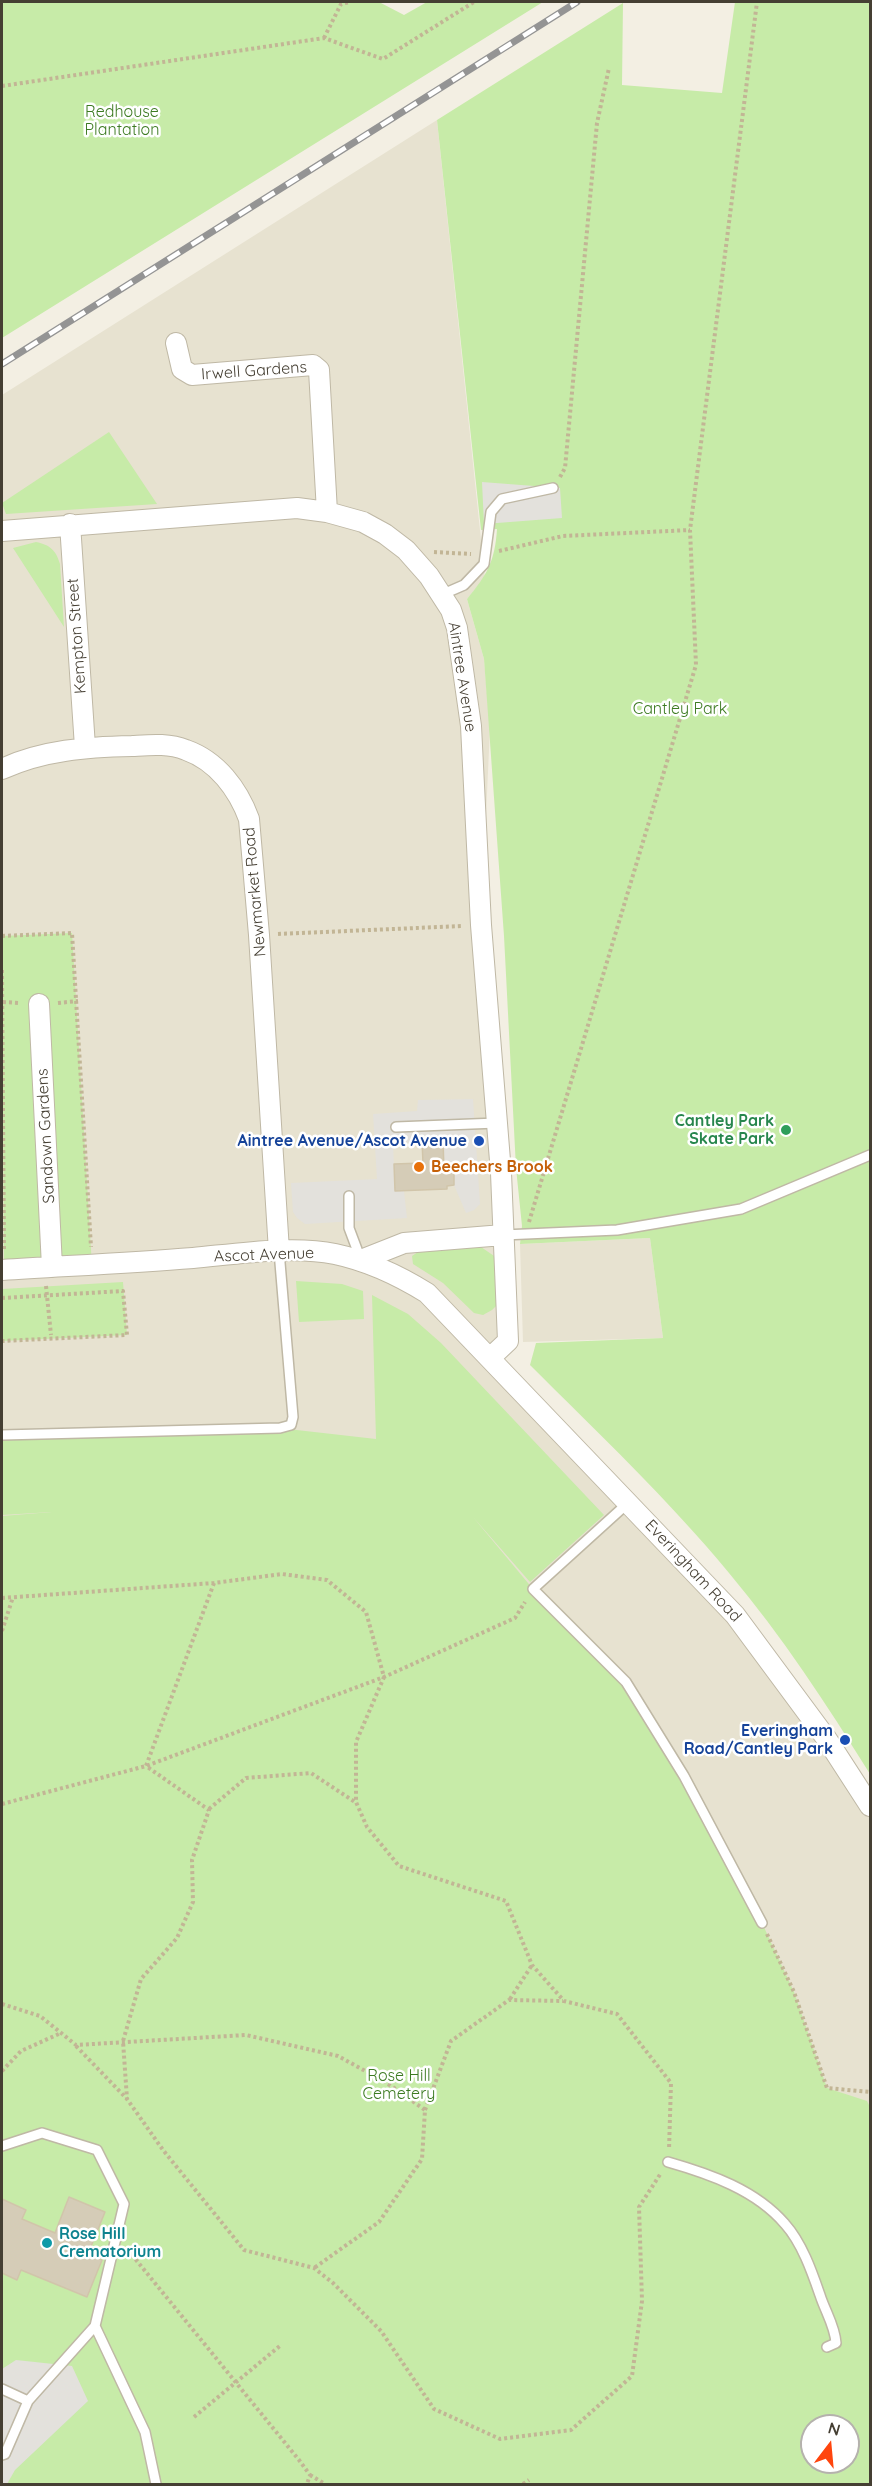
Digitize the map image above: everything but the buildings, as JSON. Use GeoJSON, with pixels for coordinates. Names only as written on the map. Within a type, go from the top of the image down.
{"type":"FeatureCollection","features":[{"type":"Feature","properties":{"kind":"street","name":"Irwell Gardens"},"geometry":{"type":"LineString","coordinates":[[176,343],[182,369],[192,375],[313,365],[319,370],[327,512]]}},
{"type":"Feature","properties":{"kind":"street","name":"Aintree Avenue"},"geometry":{"type":"LineString","coordinates":[[2,531],[297,508],[327,512],[363,522],[385,534],[406,550],[429,576],[451,610],[457,628],[471,726],[481,925],[497,1124],[503,1235],[508,1341],[490,1358]]}},
{"type":"Feature","properties":{"kind":"street","name":"Kempton Street"},"geometry":{"type":"LineString","coordinates":[[70,524],[85,747]]}},
{"type":"Feature","properties":{"kind":"street","name":"Newmarket Road"},"geometry":{"type":"LineString","coordinates":[[2,769],[25,758],[85,747],[170,745],[206,760],[232,784],[243,802],[249,819],[259,935],[279,1251]]}},
{"type":"Feature","properties":{"kind":"street","name":"Sandown Gardens"},"geometry":{"type":"LineString","coordinates":[[39,1004],[48,1268]]}},
{"type":"Feature","properties":{"kind":"street"},"geometry":{"type":"LineString","coordinates":[[361,1260],[404,1243],[503,1235]]}},
{"type":"Feature","properties":{"kind":"street","name":"Ascot Avenue"},"geometry":{"type":"LineString","coordinates":[[3,1270],[92,1266],[279,1251],[332,1253],[361,1260],[402,1277],[427,1293],[490,1358]]}},
{"type":"Feature","properties":{"kind":"street","name":"Everingham Road"},"geometry":{"type":"LineString","coordinates":[[490,1358],[735,1615],[826,1738],[870,1806]]}},
{"type":"Feature","properties":{"kind":"lane"},"geometry":{"type":"LineString","coordinates":[[441,595],[464,585],[484,564],[490,512],[502,499],[553,488]]}},
{"type":"Feature","properties":{"kind":"lane"},"geometry":{"type":"LineString","coordinates":[[396,1127],[497,1124]]}},
{"type":"Feature","properties":{"kind":"lane"},"geometry":{"type":"LineString","coordinates":[[503,1235],[617,1230],[741,1209],[870,1155]]}},
{"type":"Feature","properties":{"kind":"lane"},"geometry":{"type":"LineString","coordinates":[[349,1196],[350,1228],[361,1260]]}},
{"type":"Feature","properties":{"kind":"lane"},"geometry":{"type":"LineString","coordinates":[[2,1434],[279,1428],[291,1425],[293,1418],[279,1251]]}},
{"type":"Feature","properties":{"kind":"lane"},"geometry":{"type":"LineString","coordinates":[[629,1502],[532,1589],[626,1682],[645,1710],[709,1820],[762,1923]]}},
{"type":"Feature","properties":{"kind":"lane"},"geometry":{"type":"LineString","coordinates":[[2,2145],[42,2133],[97,2150],[124,2204],[95,2326],[28,2401],[5,2454],[2,2455]]}},
{"type":"Feature","properties":{"kind":"lane"},"geometry":{"type":"LineString","coordinates":[[668,2162],[732,2184],[786,2225],[812,2274],[835,2332],[836,2343],[827,2347]]}},
{"type":"Feature","properties":{"kind":"lane"},"geometry":{"type":"LineString","coordinates":[[95,2326],[145,2432],[156,2484]]}},
{"type":"Feature","properties":{"kind":"lane"},"geometry":{"type":"LineString","coordinates":[[2,2389],[28,2401]]}},
{"type":"Feature","properties":{"kind":"path"},"geometry":{"type":"LineString","coordinates":[[324,38],[341,4],[350,2]]}},
{"type":"Feature","properties":{"kind":"path"},"geometry":{"type":"LineString","coordinates":[[2,86],[324,38],[383,59],[474,2]]}},
{"type":"Feature","properties":{"kind":"path"},"geometry":{"type":"LineString","coordinates":[[526,1234],[696,665],[690,530],[758,2]]}},
{"type":"Feature","properties":{"kind":"path"},"geometry":{"type":"LineString","coordinates":[[553,488],[565,468],[597,123],[609,68]]}},
{"type":"Feature","properties":{"kind":"path"},"geometry":{"type":"LineString","coordinates":[[406,550],[485,555],[563,536],[690,530]]}},
{"type":"Feature","properties":{"kind":"path"},"geometry":{"type":"LineString","coordinates":[[259,935],[481,925]]}},
{"type":"Feature","properties":{"kind":"path"},"geometry":{"type":"LineString","coordinates":[[2,936],[72,933],[92,1266]]}},
{"type":"Feature","properties":{"kind":"path"},"geometry":{"type":"LineString","coordinates":[[2,970],[3,1270]]}},
{"type":"Feature","properties":{"kind":"path"},"geometry":{"type":"LineString","coordinates":[[48,1268],[47,1296],[51,1335]]}},
{"type":"Feature","properties":{"kind":"path"},"geometry":{"type":"LineString","coordinates":[[2,1298],[123,1292],[127,1335],[2,1341]]}},
{"type":"Feature","properties":{"kind":"path"},"geometry":{"type":"LineString","coordinates":[[2,1598],[214,1583],[282,1574],[327,1580],[366,1612],[384,1677],[356,1742],[356,1802],[367,1827],[399,1866],[506,1902],[532,1965],[564,2001]]}},
{"type":"Feature","properties":{"kind":"path"},"geometry":{"type":"LineString","coordinates":[[146,1766],[214,1583]]}},
{"type":"Feature","properties":{"kind":"path"},"geometry":{"type":"LineString","coordinates":[[2,1804],[146,1766],[384,1677],[515,1618],[532,1589]]}},
{"type":"Feature","properties":{"kind":"path"},"geometry":{"type":"LineString","coordinates":[[2,1631],[13,1597]]}},
{"type":"Feature","properties":{"kind":"path"},"geometry":{"type":"LineString","coordinates":[[146,1766],[209,1809]]}},
{"type":"Feature","properties":{"kind":"path"},"geometry":{"type":"LineString","coordinates":[[127,2099],[123,2041],[141,1979],[177,1938],[193,1902],[192,1860],[209,1809],[246,1778],[311,1773],[356,1802]]}},
{"type":"Feature","properties":{"kind":"path"},"geometry":{"type":"LineString","coordinates":[[762,1923],[794,1992],[827,2088],[870,2092]]}},
{"type":"Feature","properties":{"kind":"path"},"geometry":{"type":"LineString","coordinates":[[314,2268],[379,2222],[422,2159],[425,2110],[450,2041],[510,2000],[532,1965]]}},
{"type":"Feature","properties":{"kind":"path"},"geometry":{"type":"LineString","coordinates":[[2,2004],[40,2016],[76,2045],[127,2099],[163,2150],[244,2250],[314,2268],[333,2283],[381,2331],[434,2409],[500,2439],[571,2430],[632,2376],[642,2301],[639,2207],[668,2162],[671,2083],[618,2014],[564,2001],[510,2000]]}},
{"type":"Feature","properties":{"kind":"path"},"geometry":{"type":"LineString","coordinates":[[2,2071],[21,2051],[61,2033]]}},
{"type":"Feature","properties":{"kind":"path"},"geometry":{"type":"LineString","coordinates":[[76,2045],[246,2035],[338,2056],[387,2083],[425,2110]]}},
{"type":"Feature","properties":{"kind":"path"},"geometry":{"type":"LineString","coordinates":[[117,2236],[310,2475],[325,2484]]}},
{"type":"Feature","properties":{"kind":"path"},"geometry":{"type":"LineString","coordinates":[[194,2417],[281,2345]]}},
{"type":"Feature","properties":{"kind":"path"},"geometry":{"type":"LineString","coordinates":[[307,2484],[310,2475]]}},
{"type":"Feature","properties":{"kind":"path"},"geometry":{"type":"LineString","coordinates":[[523,2484],[529,2480]]}},
{"type":"Feature","properties":{"kind":"shaded area"},"geometry":{"type":"Polygon","coordinates":[[[437,120],[485,578],[467,599],[484,659],[490,728],[481,925],[508,1341],[490,1358],[735,1615],[870,1807],[870,2484],[2,2484],[2,395],[437,120]]]}},
{"type":"Feature","properties":{"kind":"shaded area"},"geometry":{"type":"Polygon","coordinates":[[[482,482],[560,488],[562,518],[484,524],[482,482]]]}},
{"type":"Feature","properties":{"kind":"shaded area"},"geometry":{"type":"Polygon","coordinates":[[[473,1099],[480,1204],[474,1210],[466,1213],[454,1185],[454,1170],[444,1170],[442,1140],[393,1144],[395,1191],[404,1191],[407,1218],[305,1224],[293,1212],[291,1183],[377,1179],[373,1114],[417,1111],[418,1100],[473,1099]]]}},
{"type":"Feature","properties":{"kind":"shaded area"},"geometry":{"type":"Polygon","coordinates":[[[650,1238],[663,1338],[523,1342],[520,1244],[650,1238]]]}},
{"type":"Feature","properties":{"kind":"shaded area"},"geometry":{"type":"Polygon","coordinates":[[[16,2360],[72,2366],[88,2401],[15,2470],[7,2484],[2,2484],[2,2369],[16,2360]]]}},
{"type":"Feature","properties":{"kind":"green space","name":"Redhouse Plantation"},"geometry":{"type":"Polygon","coordinates":[[[2,2],[379,2],[404,15],[427,2],[543,2],[2,338],[2,2]]]}},
{"type":"Feature","properties":{"kind":"green space","name":"Cantley Park"},"geometry":{"type":"Polygon","coordinates":[[[735,2],[870,2],[870,1774],[803,1671],[729,1573],[657,1493],[530,1365],[536,1343],[663,1338],[650,1238],[520,1244],[522,1226],[516,1168],[504,936],[484,659],[467,599],[489,567],[497,529],[481,530],[437,120],[623,3],[622,85],[722,93],[735,2]]]}},
{"type":"Feature","properties":{"kind":"green space"},"geometry":{"type":"Polygon","coordinates":[[[109,432],[157,504],[6,514],[2,503],[109,432]]]}},
{"type":"Feature","properties":{"kind":"green space"},"geometry":{"type":"Polygon","coordinates":[[[36,542],[52,549],[60,564],[64,627],[13,548],[36,542]]]}},
{"type":"Feature","properties":{"kind":"green space"},"geometry":{"type":"Polygon","coordinates":[[[72,933],[92,1266],[4,1270],[2,936],[72,933]]]}},
{"type":"Feature","properties":{"kind":"green space"},"geometry":{"type":"Polygon","coordinates":[[[481,1247],[497,1258],[499,1303],[483,1315],[474,1313],[443,1283],[413,1264],[412,1256],[421,1250],[481,1247]]]}},
{"type":"Feature","properties":{"kind":"green space"},"geometry":{"type":"Polygon","coordinates":[[[296,1281],[342,1284],[363,1291],[364,1319],[299,1322],[296,1281]]]}},
{"type":"Feature","properties":{"kind":"green space"},"geometry":{"type":"Polygon","coordinates":[[[123,1282],[127,1335],[2,1341],[2,1289],[123,1282]]]}},
{"type":"Feature","properties":{"kind":"green space","name":"Rose Hill Cemetery"},"geometry":{"type":"Polygon","coordinates":[[[372,1295],[408,1314],[441,1343],[604,1515],[530,1582],[473,1517],[533,1589],[626,1682],[762,1923],[794,1992],[827,2088],[867,2101],[870,2107],[870,2484],[2,2484],[2,1516],[52,1512],[2,1515],[2,1435],[279,1428],[376,1439],[372,1295]]]}},
{"type":"Feature","properties":{"kind":"railway"},"geometry":{"type":"LineString","coordinates":[[2,364],[577,2]]}},
{"type":"Feature","properties":{"kind":"place","name":"Cantley Park Skate Park"},"geometry":{"type":"Point","coordinates":[786,1130]}},
{"type":"Feature","properties":{"kind":"place","name":"Aintree Avenue/Ascot Avenue"},"geometry":{"type":"Point","coordinates":[479,1141]}},
{"type":"Feature","properties":{"kind":"place","name":"Beechers Brook"},"geometry":{"type":"Point","coordinates":[419,1167]}},
{"type":"Feature","properties":{"kind":"place","name":"Everingham Road/Cantley Park"},"geometry":{"type":"Point","coordinates":[845,1740]}},
{"type":"Feature","properties":{"kind":"place","name":"Rose Hill Crematorium"},"geometry":{"type":"Point","coordinates":[47,2243]}}]}
